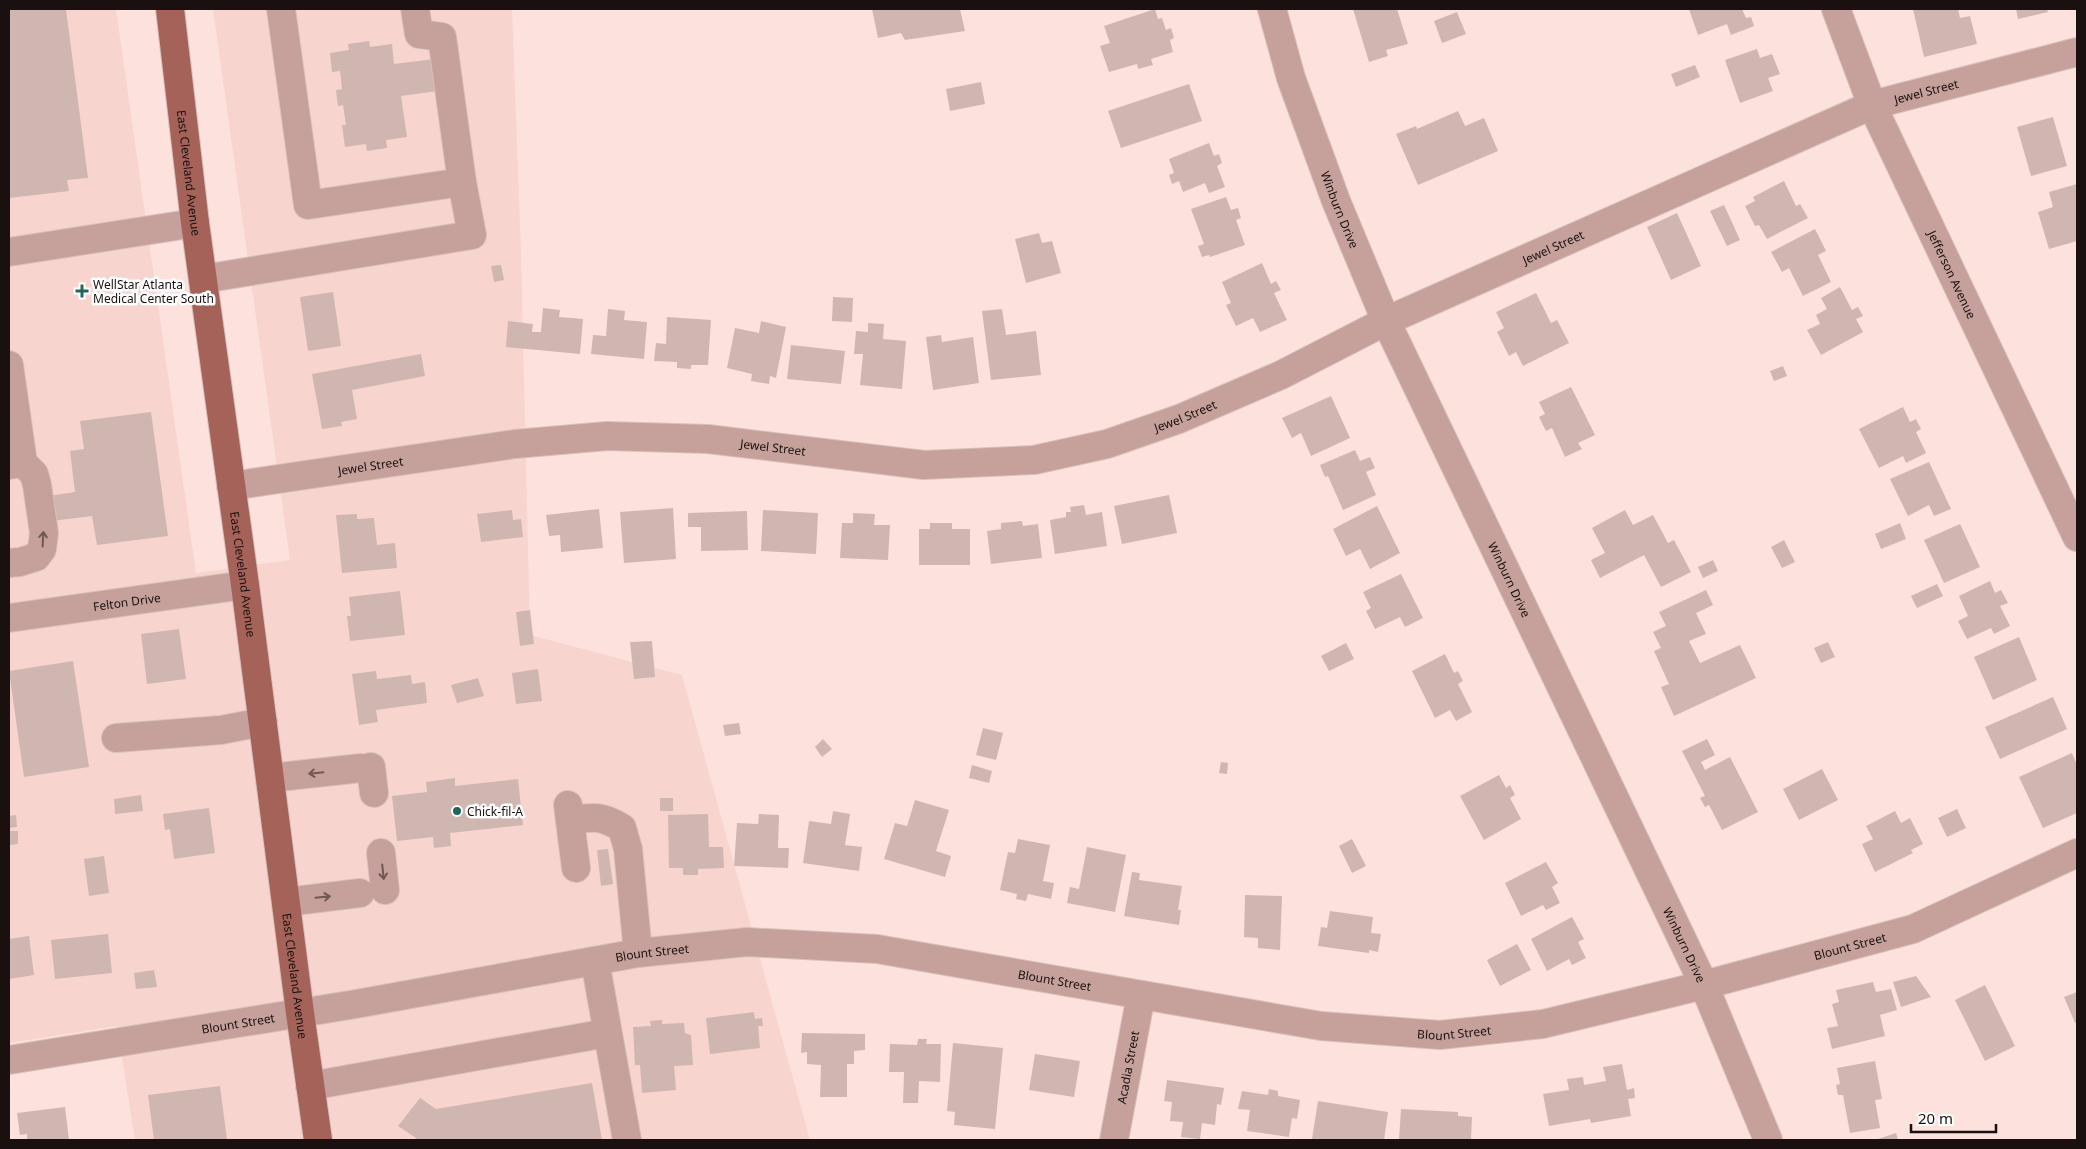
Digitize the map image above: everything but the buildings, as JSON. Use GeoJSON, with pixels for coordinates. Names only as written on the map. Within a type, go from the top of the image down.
{"type":"FeatureCollection","features":[{"type":"Feature","properties":{"kind":"main road","name":"East Cleveland Avenue"},"geometry":{"type":"LineString","coordinates":[[170,9],[195,223],[318,1140]]}},
{"type":"Feature","properties":{"kind":"street"},"geometry":{"type":"LineString","coordinates":[[281,9],[308,206],[462,182]]}},
{"type":"Feature","properties":{"kind":"street"},"geometry":{"type":"LineString","coordinates":[[203,279],[472,235],[462,182],[442,37],[419,34],[415,9]]}},
{"type":"Feature","properties":{"kind":"street","name":"Winburn Drive"},"geometry":{"type":"LineString","coordinates":[[1272,9],[1291,78],[1332,192],[1386,321],[1704,985],[1768,1140]]}},
{"type":"Feature","properties":{"kind":"street","name":"Jefferson Avenue"},"geometry":{"type":"LineString","coordinates":[[1836,9],[1872,105],[2077,537]]}},
{"type":"Feature","properties":{"kind":"street","name":"Jewel Street"},"geometry":{"type":"LineString","coordinates":[[231,486],[515,444],[607,436],[708,439],[924,465],[1034,460],[1107,444],[1179,419],[1281,375],[1386,321],[1872,105],[2077,52]]}},
{"type":"Feature","properties":{"kind":"street"},"geometry":{"type":"LineString","coordinates":[[9,252],[195,223]]}},
{"type":"Feature","properties":{"kind":"street"},"geometry":{"type":"LineString","coordinates":[[9,365],[16,464],[34,474],[44,533],[42,549],[36,557],[9,563]]}},
{"type":"Feature","properties":{"kind":"street","name":"Felton Drive"},"geometry":{"type":"LineString","coordinates":[[9,618],[245,585]]}},
{"type":"Feature","properties":{"kind":"street"},"geometry":{"type":"LineString","coordinates":[[116,738],[221,730],[263,722]]}},
{"type":"Feature","properties":{"kind":"street"},"geometry":{"type":"LineString","coordinates":[[270,778],[369,776]]}},
{"type":"Feature","properties":{"kind":"street"},"geometry":{"type":"LineString","coordinates":[[576,868],[569,812],[588,818],[607,819],[622,828],[628,849],[638,953]]}},
{"type":"Feature","properties":{"kind":"street"},"geometry":{"type":"LineString","coordinates":[[286,902],[373,892],[381,853]]}},
{"type":"Feature","properties":{"kind":"street","name":"Blount Street"},"geometry":{"type":"LineString","coordinates":[[9,1060],[300,1013],[638,953],[747,942],[877,949],[1320,1026],[1440,1035],[1543,1024],[1704,985],[1913,929],[2077,853]]}},
{"type":"Feature","properties":{"kind":"street"},"geometry":{"type":"LineString","coordinates":[[594,961],[627,1140]]}},
{"type":"Feature","properties":{"kind":"street","name":"Acadia Street"},"geometry":{"type":"LineString","coordinates":[[1114,1140],[1141,995]]}},
{"type":"Feature","properties":{"kind":"street"},"geometry":{"type":"LineString","coordinates":[[310,1086],[608,1033]]}},
{"type":"Feature","properties":{"kind":"shaded area"},"geometry":{"type":"Polygon","coordinates":[[[9,9],[116,9],[196,573],[290,560],[213,9],[512,9],[521,253],[530,635],[682,675],[810,1140],[135,1140],[117,1026],[9,1043],[9,9]]]}},
{"type":"Feature","properties":{"kind":"place","name":"WellStar Atlanta Medical Center South"},"geometry":{"type":"Point","coordinates":[82,291]}},
{"type":"Feature","properties":{"kind":"place","name":"Chick-fil-A"},"geometry":{"type":"Point","coordinates":[457,811]}}]}
